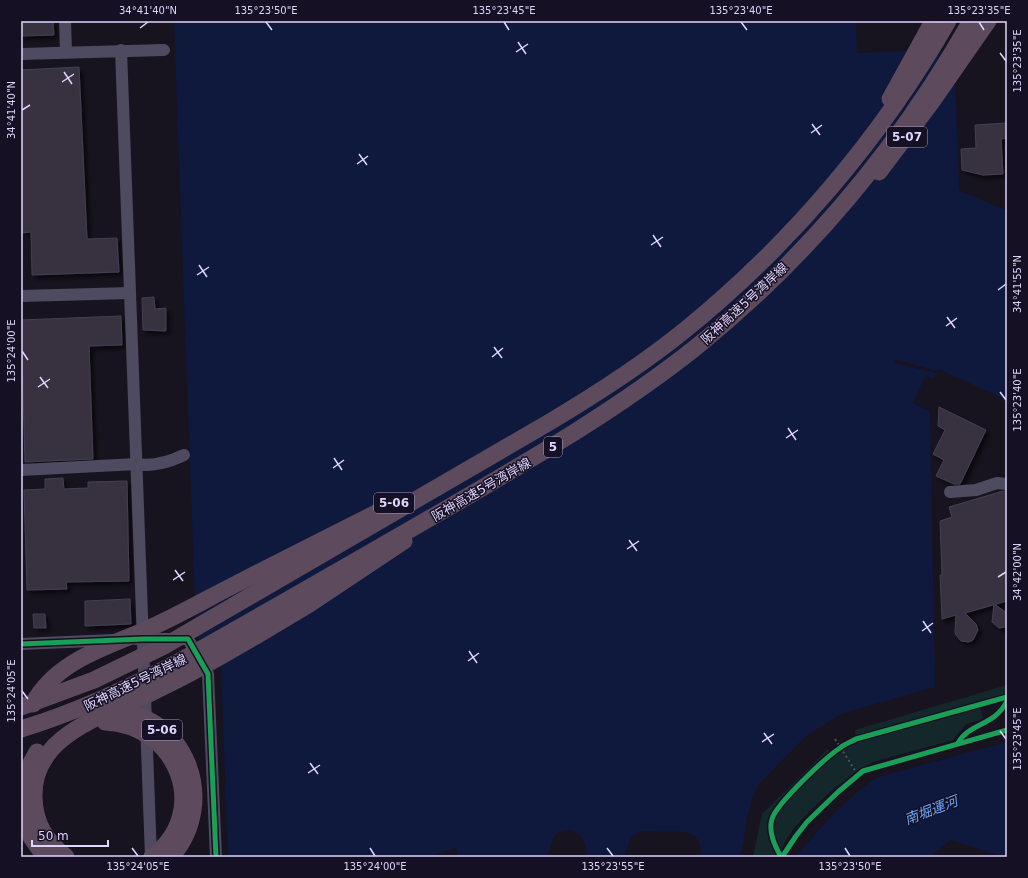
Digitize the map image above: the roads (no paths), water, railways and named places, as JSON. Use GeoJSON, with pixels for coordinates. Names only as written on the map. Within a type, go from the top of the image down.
{"type":"FeatureCollection","features":[{"type":"Feature","properties":{"kind":"highway","name":"5-07"},"geometry":{"type":"LineString","coordinates":[[852,160],[900,83],[933,21]]}},
{"type":"Feature","properties":{"kind":"highway","name":"阪神高速5号湾岸線"},"geometry":{"type":"LineString","coordinates":[[21,729],[80,708],[150,676],[302,592],[560,443],[664,372],[727,321],[812,239],[868,174],[897,137],[949,60],[971,21]]}},
{"type":"Feature","properties":{"kind":"highway","name":"5-07"},"geometry":{"type":"LineString","coordinates":[[812,239],[841,214],[894,154],[959,65],[988,21]]}},
{"type":"Feature","properties":{"kind":"highway","name":"阪神高速5号湾岸線"},"geometry":{"type":"LineString","coordinates":[[21,707],[94,680],[166,645],[582,403],[650,356],[718,302],[788,234],[852,160],[909,85],[946,29]]}},
{"type":"Feature","properties":{"kind":"highway","name":"5-06"},"geometry":{"type":"LineString","coordinates":[[21,736],[30,709],[37,696],[56,675],[68,666],[84,657],[157,624],[357,524],[482,453],[548,423]]}},
{"type":"Feature","properties":{"kind":"highway","name":"5-06"},"geometry":{"type":"LineString","coordinates":[[66,857],[52,845],[39,825],[35,812],[34,791],[42,763],[47,754],[65,736],[84,723],[180,679],[275,625],[360,571],[477,491]]}},
{"type":"Feature","properties":{"kind":"highway","name":"5-06"},"geometry":{"type":"LineString","coordinates":[[21,804],[26,772],[64,726],[86,715],[97,712],[119,711],[132,714],[156,725],[174,742],[187,762],[194,784],[195,795],[193,818],[184,840],[171,857]]}},
{"type":"Feature","properties":{"kind":"highway","name":"5-06"},"geometry":{"type":"LineString","coordinates":[[47,857],[37,816],[35,792],[43,753],[76,731],[95,723],[125,724],[143,731],[158,742],[176,767],[183,796],[180,816],[174,833],[162,848],[152,857]]}},
{"type":"Feature","properties":{"kind":"highway","name":"5-06"},"geometry":{"type":"LineString","coordinates":[[21,812],[30,837],[47,857]]}},
{"type":"Feature","properties":{"kind":"highway"},"geometry":{"type":"LineString","coordinates":[[21,818],[28,857]]}},
{"type":"Feature","properties":{"kind":"street"},"geometry":{"type":"LineString","coordinates":[[65,21],[66,52]]}},
{"type":"Feature","properties":{"kind":"street"},"geometry":{"type":"LineString","coordinates":[[944,21],[946,29]]}},
{"type":"Feature","properties":{"kind":"street"},"geometry":{"type":"LineString","coordinates":[[121,50],[152,857]]}},
{"type":"Feature","properties":{"kind":"street"},"geometry":{"type":"LineString","coordinates":[[21,54],[121,50],[164,50]]}},
{"type":"Feature","properties":{"kind":"street"},"geometry":{"type":"LineString","coordinates":[[21,296],[130,293]]}},
{"type":"Feature","properties":{"kind":"street"},"geometry":{"type":"LineString","coordinates":[[21,470],[167,463],[184,455]]}},
{"type":"Feature","properties":{"kind":"street"},"geometry":{"type":"LineString","coordinates":[[950,492],[976,490],[997,483],[1007,484]]}},
{"type":"Feature","properties":{"kind":"street"},"geometry":{"type":"LineString","coordinates":[[21,644],[143,639],[188,639],[208,674],[216,857]]}},
{"type":"Feature","properties":{"kind":"water"},"geometry":{"type":"Polygon","coordinates":[[[174,21],[856,21],[857,53],[954,49],[959,190],[1007,211],[1007,400],[938,369],[936,371],[895,359],[894,363],[936,373],[933,379],[926,375],[913,403],[930,411],[935,687],[841,714],[806,736],[759,784],[751,801],[740,857],[702,857],[699,842],[695,836],[687,832],[641,831],[631,837],[624,857],[587,857],[583,839],[576,832],[568,830],[559,832],[553,839],[548,857],[458,857],[456,848],[427,857],[228,857],[221,666],[198,637],[196,631],[174,21]]]}},
{"type":"Feature","properties":{"kind":"water","name":"南堀運河"},"geometry":{"type":"Polygon","coordinates":[[[1007,742],[1007,852],[1002,856],[950,840],[929,857],[796,857],[824,824],[844,804],[878,777],[1007,742]]]}}]}
